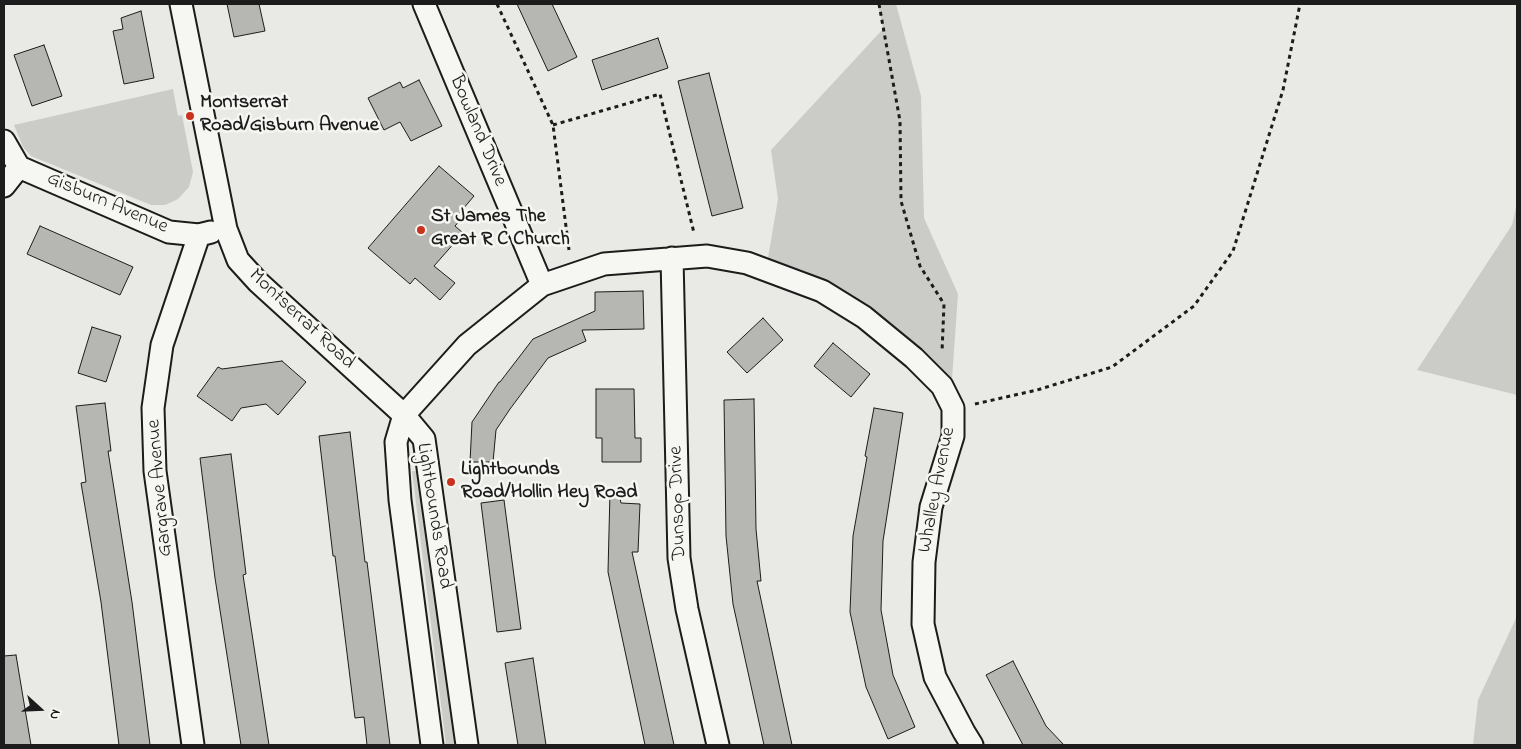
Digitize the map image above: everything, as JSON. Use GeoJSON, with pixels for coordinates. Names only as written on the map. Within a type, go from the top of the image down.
{"type":"FeatureCollection","features":[{"type":"Feature","properties":{"kind":"street","name":"Montserrat Road"},"geometry":{"type":"LineString","coordinates":[[181,4],[226,229],[238,260],[258,282],[404,415]]}},
{"type":"Feature","properties":{"kind":"street","name":"Bowland Drive"},"geometry":{"type":"LineString","coordinates":[[424,4],[542,285]]}},
{"type":"Feature","properties":{"kind":"street"},"geometry":{"type":"LineString","coordinates":[[4,141],[19,167],[4,186]]}},
{"type":"Feature","properties":{"kind":"street","name":"Gisburn Avenue"},"geometry":{"type":"LineString","coordinates":[[19,167],[169,232],[199,235],[226,229]]}},
{"type":"Feature","properties":{"kind":"street","name":"Gargrave Avenue"},"geometry":{"type":"LineString","coordinates":[[193,745],[155,471],[153,408],[162,345],[199,235]]}},
{"type":"Feature","properties":{"kind":"street","name":"Whalley Avenue"},"geometry":{"type":"LineString","coordinates":[[542,285],[604,264],[699,256],[747,263],[822,291],[864,316],[914,358],[942,386],[953,408],[953,436],[931,507],[924,562],[923,624],[935,677],[972,745]]}},
{"type":"Feature","properties":{"kind":"street","name":"Dunsop Drive"},"geometry":{"type":"LineString","coordinates":[[672,258],[679,558],[687,608],[718,745]]}},
{"type":"Feature","properties":{"kind":"street"},"geometry":{"type":"LineString","coordinates":[[404,415],[467,345],[542,285]]}},
{"type":"Feature","properties":{"kind":"street","name":"Lightbounds Road"},"geometry":{"type":"LineString","coordinates":[[404,415],[396,442],[400,500],[432,745]]}},
{"type":"Feature","properties":{"kind":"street","name":"Lightbounds Road"},"geometry":{"type":"LineString","coordinates":[[404,415],[424,439],[467,745]]}},
{"type":"Feature","properties":{"kind":"path"},"geometry":{"type":"LineString","coordinates":[[497,4],[553,125],[572,275]]}},
{"type":"Feature","properties":{"kind":"path"},"geometry":{"type":"LineString","coordinates":[[878,4],[900,121],[901,201],[920,266],[944,304],[942,386]]}},
{"type":"Feature","properties":{"kind":"path"},"geometry":{"type":"LineString","coordinates":[[953,408],[1037,390],[1112,367],[1194,306],[1233,252],[1283,90],[1300,4]]}},
{"type":"Feature","properties":{"kind":"path"},"geometry":{"type":"LineString","coordinates":[[553,125],[660,94],[699,256]]}},
{"type":"Feature","properties":{"kind":"shaded area"},"geometry":{"type":"Polygon","coordinates":[[[878,4],[896,4],[921,96],[924,218],[958,294],[952,379],[893,325],[842,289],[802,270],[768,258],[778,199],[771,150],[883,29],[878,4]]]}},
{"type":"Feature","properties":{"kind":"shaded area"},"geometry":{"type":"Polygon","coordinates":[[[173,89],[178,116],[182,115],[193,172],[189,187],[178,199],[165,205],[151,205],[31,156],[23,147],[14,125],[173,89]]]}},
{"type":"Feature","properties":{"kind":"shaded area"},"geometry":{"type":"Polygon","coordinates":[[[1517,203],[1517,395],[1417,370],[1512,225],[1517,203]]]}},
{"type":"Feature","properties":{"kind":"shaded area"},"geometry":{"type":"Polygon","coordinates":[[[412,471],[421,471],[457,745],[446,745],[412,471]]]}},
{"type":"Feature","properties":{"kind":"shaded area"},"geometry":{"type":"Polygon","coordinates":[[[1517,616],[1517,745],[1473,745],[1478,700],[1517,616]]]}},
{"type":"Feature","properties":{"kind":"building"},"geometry":{"type":"Polygon","coordinates":[[[227,4],[259,4],[265,31],[234,37],[227,4]]]}},
{"type":"Feature","properties":{"kind":"building"},"geometry":{"type":"Polygon","coordinates":[[[517,4],[552,4],[577,57],[548,71],[517,4]]]}},
{"type":"Feature","properties":{"kind":"building"},"geometry":{"type":"Polygon","coordinates":[[[141,11],[154,78],[124,84],[113,31],[123,29],[121,18],[141,11]]]}},
{"type":"Feature","properties":{"kind":"building"},"geometry":{"type":"Polygon","coordinates":[[[658,38],[668,68],[602,90],[592,60],[658,38]]]}},
{"type":"Feature","properties":{"kind":"building"},"geometry":{"type":"Polygon","coordinates":[[[44,45],[62,96],[32,106],[14,55],[44,45]]]}},
{"type":"Feature","properties":{"kind":"building"},"geometry":{"type":"Polygon","coordinates":[[[709,73],[743,208],[712,216],[678,81],[709,73]]]}},
{"type":"Feature","properties":{"kind":"building"},"geometry":{"type":"Polygon","coordinates":[[[419,80],[442,126],[411,141],[400,122],[384,130],[368,98],[400,82],[403,88],[419,80]]]}},
{"type":"Feature","properties":{"kind":"building","name":"St James The Great R C Church"},"geometry":{"type":"Polygon","coordinates":[[[439,166],[474,196],[457,216],[461,219],[455,226],[463,233],[434,266],[455,283],[440,300],[415,278],[410,284],[368,248],[439,166]]]}},
{"type":"Feature","properties":{"kind":"building"},"geometry":{"type":"Polygon","coordinates":[[[40,226],[133,267],[120,295],[27,254],[40,226]]]}},
{"type":"Feature","properties":{"kind":"building"},"geometry":{"type":"Polygon","coordinates":[[[643,291],[644,329],[582,330],[586,341],[548,358],[510,409],[496,430],[493,462],[470,462],[472,422],[499,382],[533,339],[595,311],[595,292],[643,291]]]}},
{"type":"Feature","properties":{"kind":"building"},"geometry":{"type":"Polygon","coordinates":[[[763,318],[783,340],[747,373],[727,352],[763,318]]]}},
{"type":"Feature","properties":{"kind":"building"},"geometry":{"type":"Polygon","coordinates":[[[92,327],[121,336],[106,382],[78,373],[92,327]]]}},
{"type":"Feature","properties":{"kind":"building"},"geometry":{"type":"Polygon","coordinates":[[[833,343],[870,374],[851,397],[814,366],[833,343]]]}},
{"type":"Feature","properties":{"kind":"building"},"geometry":{"type":"Polygon","coordinates":[[[282,361],[306,382],[278,415],[266,404],[241,408],[232,421],[197,396],[218,367],[222,369],[282,361]]]}},
{"type":"Feature","properties":{"kind":"building"},"geometry":{"type":"Polygon","coordinates":[[[596,389],[634,389],[635,438],[641,438],[641,462],[602,462],[602,438],[596,438],[596,389]]]}},
{"type":"Feature","properties":{"kind":"building"},"geometry":{"type":"Polygon","coordinates":[[[754,399],[756,529],[761,581],[757,581],[792,745],[764,745],[733,604],[726,536],[724,400],[754,399]]]}},
{"type":"Feature","properties":{"kind":"building"},"geometry":{"type":"Polygon","coordinates":[[[105,403],[111,451],[108,451],[132,602],[150,745],[119,745],[101,602],[81,483],[86,482],[76,406],[105,403]]]}},
{"type":"Feature","properties":{"kind":"building"},"geometry":{"type":"Polygon","coordinates":[[[874,408],[903,413],[883,541],[881,610],[893,675],[915,727],[888,739],[866,687],[850,612],[853,536],[874,408]]]}},
{"type":"Feature","properties":{"kind":"building"},"geometry":{"type":"Polygon","coordinates":[[[350,432],[365,562],[367,562],[390,745],[367,745],[364,717],[355,718],[335,556],[333,556],[319,436],[350,432]]]}},
{"type":"Feature","properties":{"kind":"building"},"geometry":{"type":"Polygon","coordinates":[[[231,454],[246,574],[243,575],[269,745],[241,745],[215,578],[200,458],[231,454]]]}},
{"type":"Feature","properties":{"kind":"building"},"geometry":{"type":"Polygon","coordinates":[[[618,490],[621,503],[640,504],[638,552],[632,552],[674,745],[645,745],[608,572],[610,491],[618,490]]]}},
{"type":"Feature","properties":{"kind":"building"},"geometry":{"type":"Polygon","coordinates":[[[504,500],[521,629],[497,632],[481,503],[504,500]]]}},
{"type":"Feature","properties":{"kind":"building"},"geometry":{"type":"Polygon","coordinates":[[[16,655],[31,745],[4,745],[4,656],[16,655]]]}},
{"type":"Feature","properties":{"kind":"building"},"geometry":{"type":"Polygon","coordinates":[[[533,658],[546,745],[518,745],[505,663],[533,658]]]}},
{"type":"Feature","properties":{"kind":"building"},"geometry":{"type":"Polygon","coordinates":[[[1013,661],[1046,726],[1064,745],[1023,745],[986,675],[1013,661]]]}},
{"type":"Feature","properties":{"kind":"place","name":"Montserrat Road/Gisburn Avenue"},"geometry":{"type":"Point","coordinates":[190,116]}},
{"type":"Feature","properties":{"kind":"place","name":"St James The Great R C Church"},"geometry":{"type":"Point","coordinates":[421,230]}},
{"type":"Feature","properties":{"kind":"place","name":"Lightbounds Road/Hollin Hey Road"},"geometry":{"type":"Point","coordinates":[451,482]}}]}
